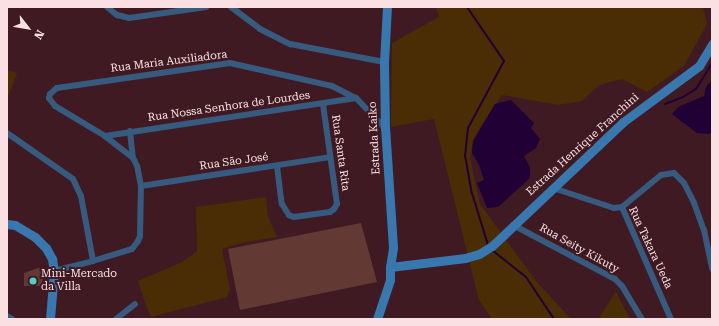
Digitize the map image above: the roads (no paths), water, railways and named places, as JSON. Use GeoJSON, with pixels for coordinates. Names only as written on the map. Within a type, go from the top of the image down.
{"type":"FeatureCollection","features":[{"type":"Feature","properties":{"kind":"street"},"geometry":{"type":"LineString","coordinates":[[107,7],[117,14],[129,18],[206,7]]}},
{"type":"Feature","properties":{"kind":"street"},"geometry":{"type":"LineString","coordinates":[[230,7],[260,29],[290,44],[384,62]]}},
{"type":"Feature","properties":{"kind":"street","name":"Estrada Kaiko"},"geometry":{"type":"LineString","coordinates":[[377,319],[390,280],[393,247],[385,128],[384,62],[387,7]]}},
{"type":"Feature","properties":{"kind":"street","name":"Estrada Henrique Franchini"},"geometry":{"type":"LineString","coordinates":[[390,267],[474,256],[492,246],[513,224],[636,112],[678,83],[699,66],[712,44]]}},
{"type":"Feature","properties":{"kind":"street","name":"Rua Maria Auxiliadora"},"geometry":{"type":"LineString","coordinates":[[105,136],[51,102],[50,94],[57,88],[230,63],[332,86],[356,98],[385,128]]}},
{"type":"Feature","properties":{"kind":"street","name":"Rua Nossa Senhora de Lourdes"},"geometry":{"type":"LineString","coordinates":[[105,136],[130,131],[356,98]]}},
{"type":"Feature","properties":{"kind":"street","name":"Rua Santa Rita"},"geometry":{"type":"LineString","coordinates":[[277,166],[282,204],[289,215],[294,217],[330,212],[337,204],[323,104]]}},
{"type":"Feature","properties":{"kind":"street"},"geometry":{"type":"LineString","coordinates":[[54,270],[93,261],[132,248],[136,245],[140,236],[141,186],[137,166],[133,158],[130,131]]}},
{"type":"Feature","properties":{"kind":"street"},"geometry":{"type":"LineString","coordinates":[[7,133],[73,179],[81,196],[93,261]]}},
{"type":"Feature","properties":{"kind":"street"},"geometry":{"type":"LineString","coordinates":[[105,136],[133,158]]}},
{"type":"Feature","properties":{"kind":"street","name":"Rua São José"},"geometry":{"type":"LineString","coordinates":[[141,186],[330,157]]}},
{"type":"Feature","properties":{"kind":"street"},"geometry":{"type":"LineString","coordinates":[[622,207],[661,175],[674,173],[684,183],[694,203],[704,230],[712,269]]}},
{"type":"Feature","properties":{"kind":"street","name":"Rua Takara Ueda"},"geometry":{"type":"LineString","coordinates":[[553,188],[608,207],[622,207],[671,319]]}},
{"type":"Feature","properties":{"kind":"street"},"geometry":{"type":"LineString","coordinates":[[7,224],[21,228],[41,242],[52,259],[54,270],[50,319]]}},
{"type":"Feature","properties":{"kind":"street","name":"Rua Seity Kikuty"},"geometry":{"type":"LineString","coordinates":[[513,224],[615,279],[622,286],[642,319]]}},
{"type":"Feature","properties":{"kind":"street"},"geometry":{"type":"LineString","coordinates":[[116,319],[135,304]]}},
{"type":"Feature","properties":{"kind":"street"},"geometry":{"type":"LineString","coordinates":[[7,316],[12,319]]}},
{"type":"Feature","properties":{"kind":"waterway"},"geometry":{"type":"LineString","coordinates":[[467,7],[504,61],[468,128],[465,155],[472,193],[488,245]]}},
{"type":"Feature","properties":{"kind":"waterway"},"geometry":{"type":"LineString","coordinates":[[665,104],[683,97],[696,89],[712,63]]}},
{"type":"Feature","properties":{"kind":"waterway"},"geometry":{"type":"LineString","coordinates":[[492,250],[526,277],[554,319]]}},
{"type":"Feature","properties":{"kind":"place","name":"Mini-Mercado da Villa"},"geometry":{"type":"Point","coordinates":[33,281]}}]}
